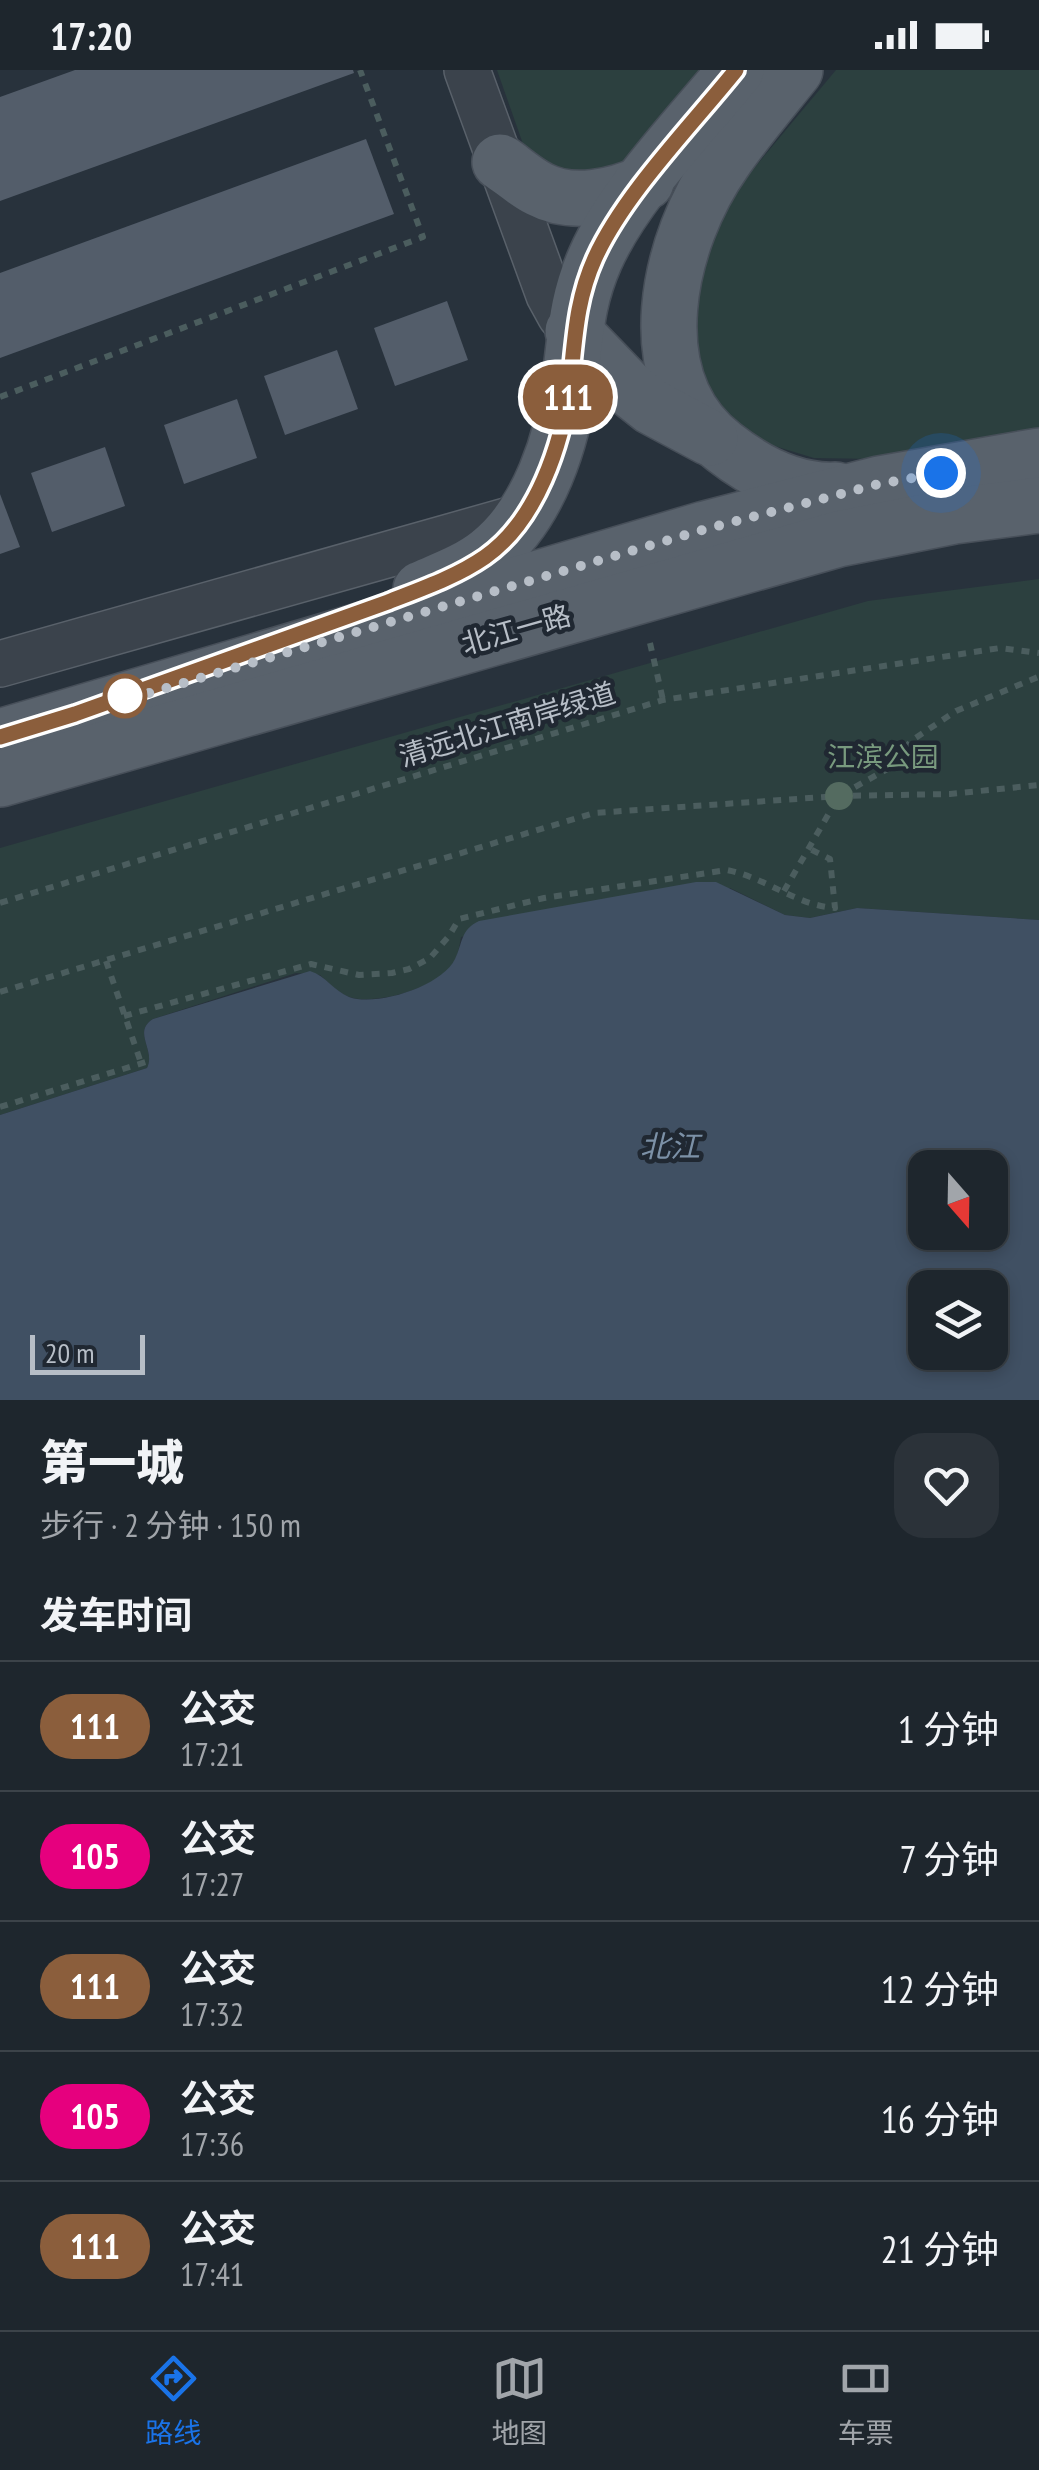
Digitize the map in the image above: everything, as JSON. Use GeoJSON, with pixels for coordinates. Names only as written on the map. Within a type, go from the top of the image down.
{"type":"FeatureCollection","features":[{"type":"Feature","properties":{"kind":"main road"},"geometry":{"type":"LineString","coordinates":[[75,714],[436,583],[488,555],[524,516],[538,491],[560,430],[567,401],[576,311],[596,255],[646,182],[736,70]]}},
{"type":"Feature","properties":{"kind":"main road"},"geometry":{"type":"LineString","coordinates":[[713,439],[693,415],[671,357],[668,311],[681,251],[700,202],[722,162],[795,70]]}},
{"type":"Feature","properties":{"kind":"main road"},"geometry":{"type":"LineString","coordinates":[[500,162],[540,190],[565,197],[623,192],[646,182]]}},
{"type":"Feature","properties":{"kind":"main road"},"geometry":{"type":"LineString","coordinates":[[574,331],[652,408],[713,439],[742,462],[793,484],[819,490],[879,484]]}},
{"type":"Feature","properties":{"kind":"main road","name":"北江一路"},"geometry":{"type":"LineString","coordinates":[[0,738],[706,529],[879,484],[1039,456]]}},
{"type":"Feature","properties":{"kind":"main road","name":"北江一路"},"geometry":{"type":"LineString","coordinates":[[0,779],[838,539],[954,516],[1039,506]]}},
{"type":"Feature","properties":{"kind":"street"},"geometry":{"type":"LineString","coordinates":[[468,70],[549,294],[574,331]]}},
{"type":"Feature","properties":{"kind":"street"},"geometry":{"type":"LineString","coordinates":[[0,664],[524,516]]}},
{"type":"Feature","properties":{"kind":"path"},"geometry":{"type":"LineString","coordinates":[[0,397],[424,238],[360,70]]}},
{"type":"Feature","properties":{"kind":"path"},"geometry":{"type":"LineString","coordinates":[[650,643],[663,700]]}},
{"type":"Feature","properties":{"kind":"path","name":"清远北江南岸绿道"},"geometry":{"type":"LineString","coordinates":[[0,903],[663,700],[1000,648],[1039,653]]}},
{"type":"Feature","properties":{"kind":"path"},"geometry":{"type":"LineString","coordinates":[[784,891],[839,796],[891,767],[911,740],[956,711],[1038,677],[1039,673]]}},
{"type":"Feature","properties":{"kind":"path"},"geometry":{"type":"LineString","coordinates":[[0,992],[594,813],[839,796],[950,794],[1039,784]]}},
{"type":"Feature","properties":{"kind":"path"},"geometry":{"type":"LineString","coordinates":[[124,1016],[312,964],[359,975],[392,974],[430,958],[459,919],[544,898],[728,870],[750,874],[806,904],[835,908],[830,859],[808,848]]}},
{"type":"Feature","properties":{"kind":"path"},"geometry":{"type":"LineString","coordinates":[[0,1107],[145,1062],[124,1016],[106,961]]}},
{"type":"Feature","properties":{"kind":"green space"},"geometry":{"type":"Polygon","coordinates":[[[497,70],[708,70],[670,127],[606,179],[529,161],[497,70]]]}},
{"type":"Feature","properties":{"kind":"green space"},"geometry":{"type":"Polygon","coordinates":[[[836,70],[1039,70],[1039,438],[876,459],[814,458],[761,442],[730,425],[704,386],[687,334],[697,273],[724,204],[836,70]]]}},
{"type":"Feature","properties":{"kind":"green space","name":"江滨公园"},"geometry":{"type":"Polygon","coordinates":[[[1039,579],[1039,920],[857,908],[810,918],[785,915],[730,888],[461,937],[457,956],[443,975],[405,993],[377,999],[353,998],[339,992],[320,975],[296,973],[153,1019],[144,1030],[149,1055],[147,1068],[0,1115],[0,848],[868,601],[1039,579]]]}},
{"type":"Feature","properties":{"kind":"water","name":"北江"},"geometry":{"type":"Polygon","coordinates":[[[696,882],[716,882],[785,915],[810,918],[857,908],[1039,920],[1039,1400],[0,1400],[0,1115],[147,1068],[149,1055],[144,1030],[153,1019],[310,971],[349,997],[361,999],[391,996],[423,986],[448,969],[465,933],[473,925],[696,882]]]}},
{"type":"Feature","properties":{"kind":"building"},"geometry":{"type":"Polygon","coordinates":[[[75,70],[354,73],[0,201],[0,97],[75,70]]]}},
{"type":"Feature","properties":{"kind":"building"},"geometry":{"type":"Polygon","coordinates":[[[366,139],[394,214],[0,358],[0,273],[366,139]]]}},
{"type":"Feature","properties":{"kind":"building"},"geometry":{"type":"Polygon","coordinates":[[[447,301],[468,360],[395,386],[374,328],[447,301]]]}},
{"type":"Feature","properties":{"kind":"building"},"geometry":{"type":"Polygon","coordinates":[[[337,350],[358,409],[285,435],[264,376],[337,350]]]}},
{"type":"Feature","properties":{"kind":"building"},"geometry":{"type":"Polygon","coordinates":[[[237,399],[257,458],[184,484],[164,425],[237,399]]]}},
{"type":"Feature","properties":{"kind":"building"},"geometry":{"type":"Polygon","coordinates":[[[105,447],[125,506],[52,532],[31,473],[105,447]]]}},
{"type":"Feature","properties":{"kind":"building"},"geometry":{"type":"Polygon","coordinates":[[[0,494],[20,547],[0,554],[0,494]]]}},
{"type":"Feature","properties":{"kind":"bus line","name":"111"},"geometry":{"type":"LineString","coordinates":[[0,737],[388,602],[436,583],[488,555],[524,516],[548,466],[567,401],[576,311],[596,255],[626,206],[736,70]]}},
{"type":"Feature","properties":{"kind":"route"},"geometry":{"type":"LineString","coordinates":[[125,696],[112,704],[706,529],[879,484],[941,473]]}}]}
